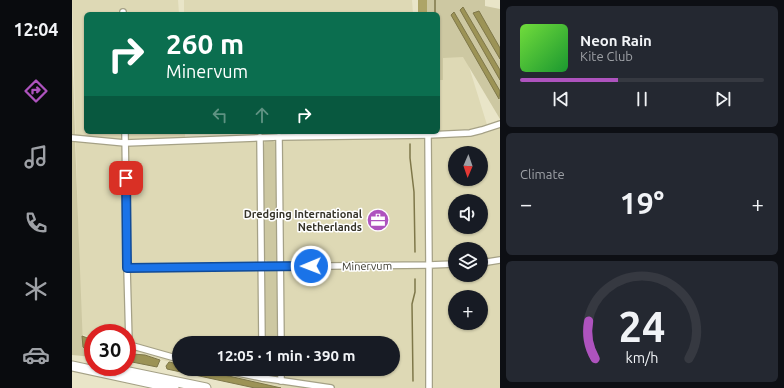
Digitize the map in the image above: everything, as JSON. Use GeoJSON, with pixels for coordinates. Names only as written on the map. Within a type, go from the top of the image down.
{"type":"FeatureCollection","features":[{"type":"Feature","properties":{"kind":"main road"},"geometry":{"type":"LineString","coordinates":[[72,362],[84,364]]}},
{"type":"Feature","properties":{"kind":"main road"},"geometry":{"type":"LineString","coordinates":[[72,366],[169,386],[206,388]]}},
{"type":"Feature","properties":{"kind":"main road"},"geometry":{"type":"LineString","coordinates":[[133,376],[169,386]]}},
{"type":"Feature","properties":{"kind":"street"},"geometry":{"type":"LineString","coordinates":[[72,138],[125,143],[279,136],[428,135],[470,133],[500,124]]}},
{"type":"Feature","properties":{"kind":"street"},"geometry":{"type":"LineString","coordinates":[[125,134],[128,343],[133,346],[172,357]]}},
{"type":"Feature","properties":{"kind":"street"},"geometry":{"type":"LineString","coordinates":[[428,135],[430,388]]}},
{"type":"Feature","properties":{"kind":"street"},"geometry":{"type":"LineString","coordinates":[[279,136],[281,336]]}},
{"type":"Feature","properties":{"kind":"street"},"geometry":{"type":"LineString","coordinates":[[260,137],[262,336]]}},
{"type":"Feature","properties":{"kind":"street"},"geometry":{"type":"LineString","coordinates":[[488,262],[500,260]]}},
{"type":"Feature","properties":{"kind":"street","name":"Minervum"},"geometry":{"type":"LineString","coordinates":[[127,268],[448,264]]}},
{"type":"Feature","properties":{"kind":"street"},"geometry":{"type":"LineString","coordinates":[[253,376],[331,388]]}},
{"type":"Feature","properties":{"kind":"street"},"geometry":{"type":"LineString","coordinates":[[281,376],[281,381]]}},
{"type":"Feature","properties":{"kind":"shaded area"},"geometry":{"type":"Polygon","coordinates":[[[72,0],[178,0],[179,12],[84,12],[84,134],[185,134],[185,137],[440,134],[440,71],[442,57],[466,57],[488,128],[500,121],[500,388],[258,388],[218,376],[400,376],[400,336],[172,336],[172,363],[136,352],[136,324],[84,324],[84,335],[81,334],[72,0]]]}},
{"type":"Feature","properties":{"kind":"shaded area"},"geometry":{"type":"Polygon","coordinates":[[[184,0],[412,0],[413,12],[184,12],[184,0]]]}},
{"type":"Feature","properties":{"kind":"shaded area"},"geometry":{"type":"Polygon","coordinates":[[[418,0],[427,0],[427,12],[418,12],[418,0]]]}},
{"type":"Feature","properties":{"kind":"shaded area"},"geometry":{"type":"Polygon","coordinates":[[[427,0],[485,0],[485,6],[500,9],[500,119],[463,57],[443,58],[443,80],[440,80],[440,12],[427,12],[427,0]]]}},
{"type":"Feature","properties":{"kind":"shaded area"},"geometry":{"type":"Polygon","coordinates":[[[463,7],[500,70],[500,80],[460,10],[463,7]]]}},
{"type":"Feature","properties":{"kind":"shaded area"},"geometry":{"type":"Polygon","coordinates":[[[479,11],[500,48],[500,59],[473,13],[479,11]]]}},
{"type":"Feature","properties":{"kind":"shaded area"},"geometry":{"type":"Polygon","coordinates":[[[454,12],[500,91],[499,99],[451,15],[454,12]]]}},
{"type":"Feature","properties":{"kind":"shaded area"},"geometry":{"type":"Polygon","coordinates":[[[72,47],[75,132],[75,136],[72,135],[72,47]]]}},
{"type":"Feature","properties":{"kind":"shaded area"},"geometry":{"type":"Polygon","coordinates":[[[72,140],[75,140],[84,356],[72,355],[72,140]]]}},
{"type":"Feature","properties":{"kind":"shaded area"},"geometry":{"type":"Polygon","coordinates":[[[271,140],[276,143],[278,258],[276,261],[270,263],[263,256],[263,149],[265,141],[271,140]]]}},
{"type":"Feature","properties":{"kind":"shaded area"},"geometry":{"type":"Polygon","coordinates":[[[266,271],[276,271],[278,277],[279,336],[264,336],[264,279],[266,271]]]}},
{"type":"Feature","properties":{"kind":"shaded area"},"geometry":{"type":"Polygon","coordinates":[[[82,336],[84,337],[84,348],[82,336]]]}},
{"type":"Feature","properties":{"kind":"shaded area"},"geometry":{"type":"Polygon","coordinates":[[[136,354],[145,355],[160,360],[157,367],[136,363],[136,354]]]}},
{"type":"Feature","properties":{"kind":"shaded area"},"geometry":{"type":"Polygon","coordinates":[[[169,362],[172,363],[172,370],[167,369],[166,366],[169,362]]]}},
{"type":"Feature","properties":{"kind":"shaded area"},"geometry":{"type":"Polygon","coordinates":[[[199,376],[229,376],[281,388],[255,388],[199,376]]]}},
{"type":"Feature","properties":{"kind":"waterway"},"geometry":{"type":"LineString","coordinates":[[435,0],[435,12]]}},
{"type":"Feature","properties":{"kind":"waterway"},"geometry":{"type":"LineString","coordinates":[[410,144],[414,192],[415,252]]}},
{"type":"Feature","properties":{"kind":"waterway"},"geometry":{"type":"LineString","coordinates":[[413,381],[412,304],[415,292],[415,279]]}},
{"type":"Feature","properties":{"kind":"place","name":"Dredging International Netherlands"},"geometry":{"type":"Point","coordinates":[378,220]}},
{"type":"Feature","properties":{"kind":"route"},"geometry":{"type":"LineString","coordinates":[[126,178],[127,268],[311,266]]}}]}
